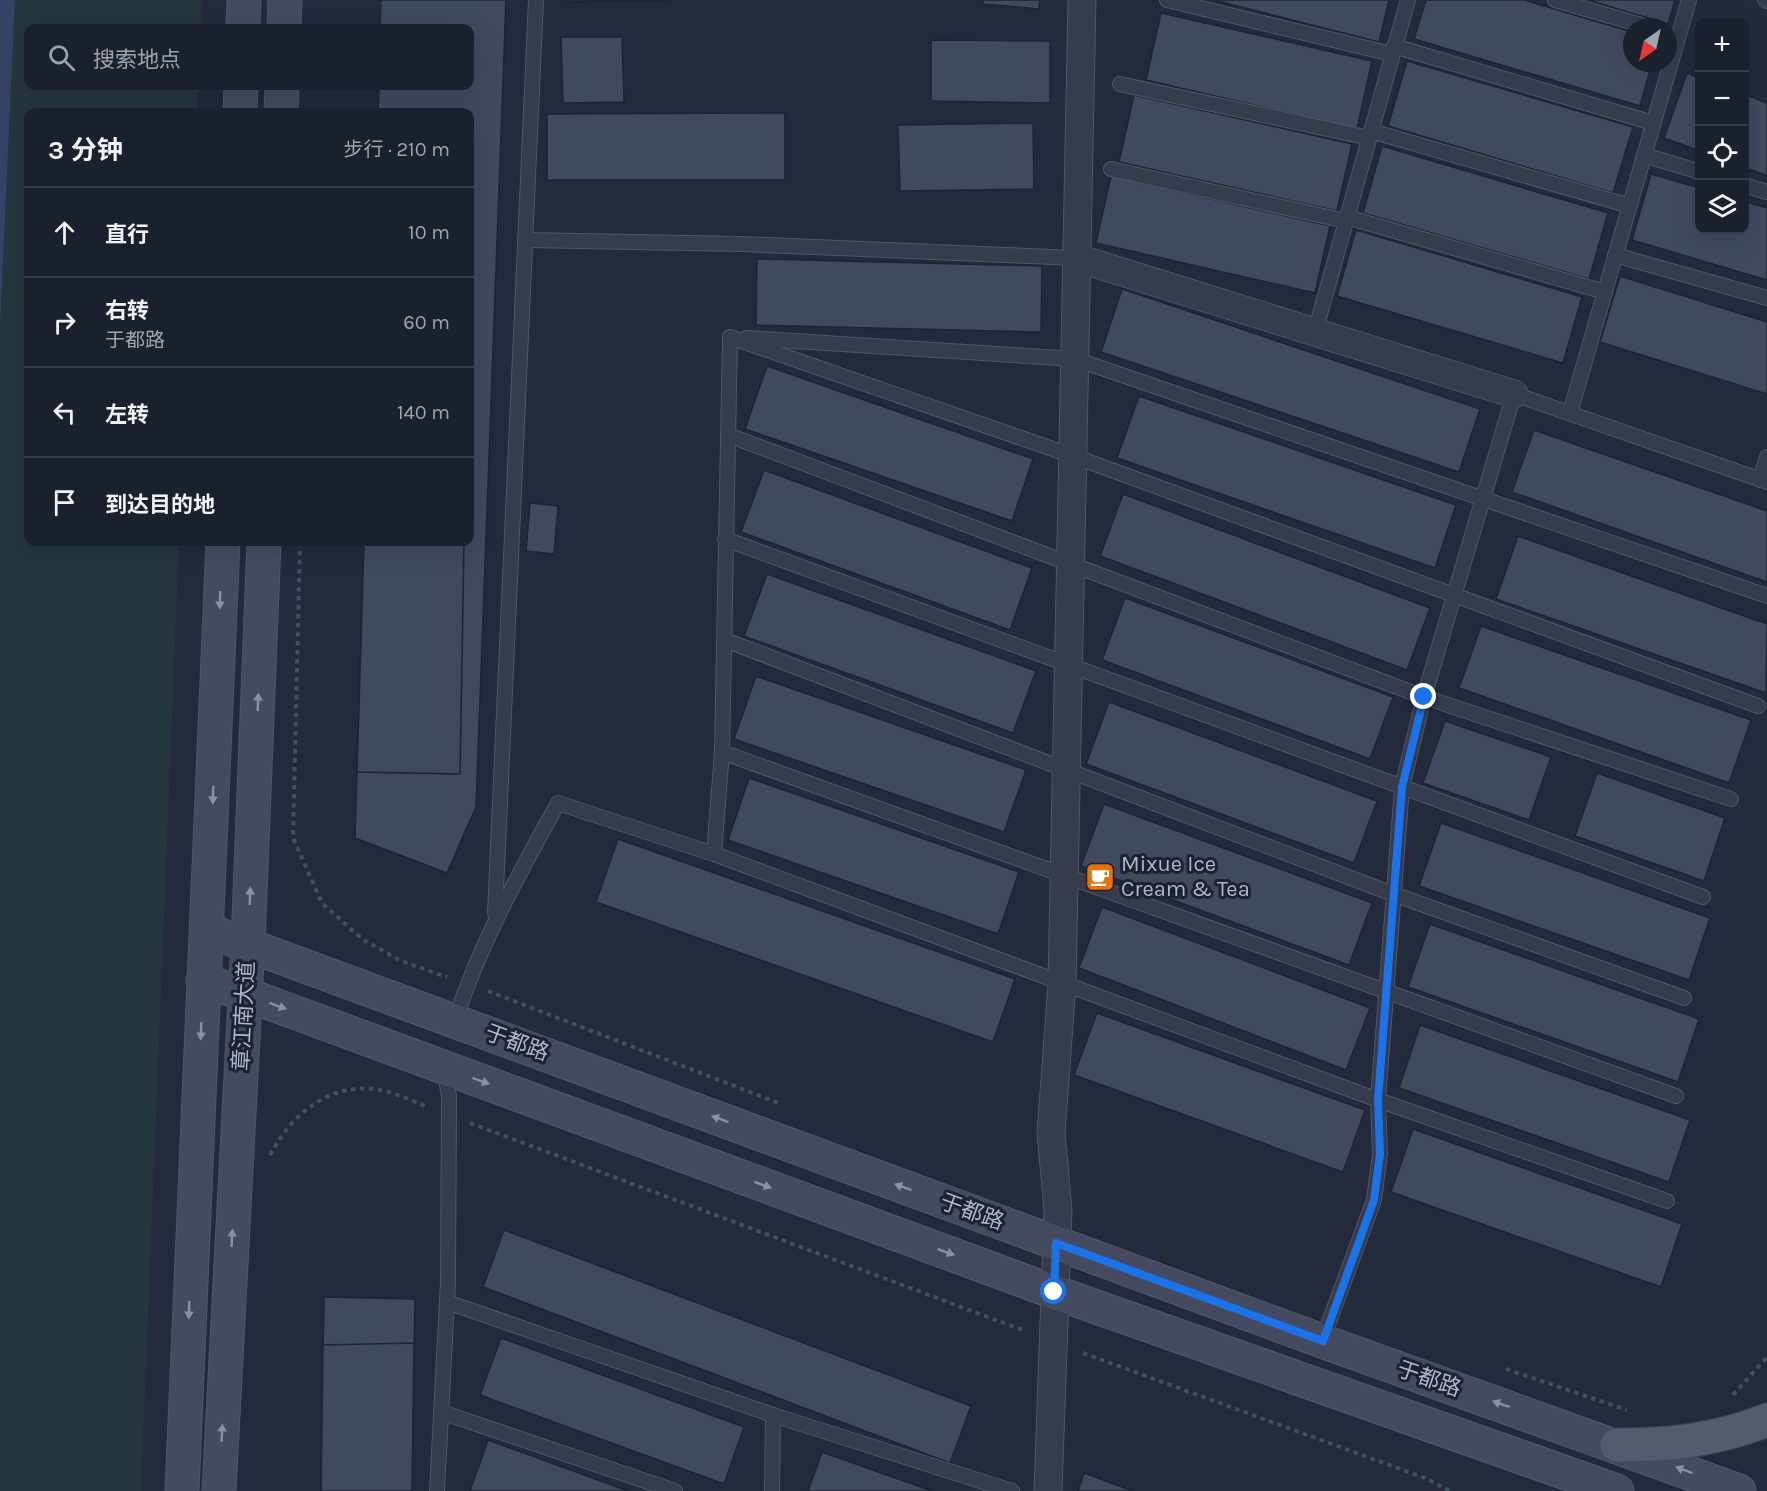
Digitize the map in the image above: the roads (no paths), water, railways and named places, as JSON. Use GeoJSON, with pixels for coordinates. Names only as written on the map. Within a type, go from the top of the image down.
{"type":"FeatureCollection","features":[{"type":"Feature","properties":{"kind":"main road"},"geometry":{"type":"LineString","coordinates":[[243,24],[244,0]]}},
{"type":"Feature","properties":{"kind":"main road"},"geometry":{"type":"LineString","coordinates":[[284,24],[285,0]]}},
{"type":"Feature","properties":{"kind":"main road"},"geometry":{"type":"LineString","coordinates":[[240,108],[241,90]]}},
{"type":"Feature","properties":{"kind":"main road"},"geometry":{"type":"LineString","coordinates":[[281,108],[282,90]]}},
{"type":"Feature","properties":{"kind":"main road","name":"章江南大道"},"geometry":{"type":"LineString","coordinates":[[182,1491],[223,546]]}},
{"type":"Feature","properties":{"kind":"main road","name":"章江南大道"},"geometry":{"type":"LineString","coordinates":[[219,1491],[249,943],[264,546]]}},
{"type":"Feature","properties":{"kind":"main road","name":"于都路"},"geometry":{"type":"LineString","coordinates":[[207,930],[249,943],[1056,1243],[1739,1491]]}},
{"type":"Feature","properties":{"kind":"main road","name":"于都路"},"geometry":{"type":"LineString","coordinates":[[203,981],[245,994],[1054,1292],[1617,1491]]}},
{"type":"Feature","properties":{"kind":"main road"},"geometry":{"type":"LineString","coordinates":[[1617,1445],[1697,1441],[1732,1434],[1767,1420]]}},
{"type":"Feature","properties":{"kind":"street"},"geometry":{"type":"LineString","coordinates":[[1048,1491],[1058,1210],[1050,1133],[1062,984],[1082,0]]}},
{"type":"Feature","properties":{"kind":"street"},"geometry":{"type":"LineString","coordinates":[[1077,258],[1514,394]]}},
{"type":"Feature","properties":{"kind":"lane"},"geometry":{"type":"LineString","coordinates":[[494,918],[536,0]]}},
{"type":"Feature","properties":{"kind":"lane"},"geometry":{"type":"LineString","coordinates":[[1167,0],[1393,50],[1653,123]]}},
{"type":"Feature","properties":{"kind":"lane"},"geometry":{"type":"LineString","coordinates":[[1315,332],[1407,0]]}},
{"type":"Feature","properties":{"kind":"lane"},"geometry":{"type":"LineString","coordinates":[[1555,0],[1623,20]]}},
{"type":"Feature","properties":{"kind":"lane"},"geometry":{"type":"LineString","coordinates":[[1677,26],[1689,0]]}},
{"type":"Feature","properties":{"kind":"lane"},"geometry":{"type":"LineString","coordinates":[[1570,413],[1653,123],[1664,72]]}},
{"type":"Feature","properties":{"kind":"lane"},"geometry":{"type":"LineString","coordinates":[[1120,84],[1370,135],[1630,206]]}},
{"type":"Feature","properties":{"kind":"lane"},"geometry":{"type":"LineString","coordinates":[[1644,155],[1695,170]]}},
{"type":"Feature","properties":{"kind":"lane"},"geometry":{"type":"LineString","coordinates":[[1111,169],[1346,219],[1605,292]]}},
{"type":"Feature","properties":{"kind":"lane"},"geometry":{"type":"LineString","coordinates":[[1749,187],[1767,192]]}},
{"type":"Feature","properties":{"kind":"lane"},"geometry":{"type":"LineString","coordinates":[[525,240],[741,244],[1077,258]]}},
{"type":"Feature","properties":{"kind":"lane"},"geometry":{"type":"LineString","coordinates":[[1616,255],[1767,298]]}},
{"type":"Feature","properties":{"kind":"lane"},"geometry":{"type":"LineString","coordinates":[[714,854],[722,752],[730,337]]}},
{"type":"Feature","properties":{"kind":"lane"},"geometry":{"type":"LineString","coordinates":[[730,337],[1075,359],[1767,596]]}},
{"type":"Feature","properties":{"kind":"lane"},"geometry":{"type":"LineString","coordinates":[[730,337],[1073,456],[1758,706]]}},
{"type":"Feature","properties":{"kind":"lane"},"geometry":{"type":"LineString","coordinates":[[1323,1341],[1374,1200],[1380,1154],[1378,1100],[1402,787],[1424,697],[1514,394],[1764,481],[1767,457]]}},
{"type":"Feature","properties":{"kind":"lane"},"geometry":{"type":"LineString","coordinates":[[728,435],[1424,697],[1731,799]]}},
{"type":"Feature","properties":{"kind":"lane"},"geometry":{"type":"LineString","coordinates":[[725,539],[1703,897]]}},
{"type":"Feature","properties":{"kind":"lane"},"geometry":{"type":"LineString","coordinates":[[724,640],[1393,894],[1684,998]]}},
{"type":"Feature","properties":{"kind":"lane"},"geometry":{"type":"LineString","coordinates":[[722,752],[1676,1096]]}},
{"type":"Feature","properties":{"kind":"lane"},"geometry":{"type":"LineString","coordinates":[[455,1021],[467,984],[494,918],[558,803],[714,854],[1378,1100],[1667,1201]]}},
{"type":"Feature","properties":{"kind":"lane"},"geometry":{"type":"LineString","coordinates":[[437,1491],[447,1302],[449,1096],[443,1067]]}},
{"type":"Feature","properties":{"kind":"lane"},"geometry":{"type":"LineString","coordinates":[[447,1302],[773,1415],[1012,1491]]}},
{"type":"Feature","properties":{"kind":"lane"},"geometry":{"type":"LineString","coordinates":[[441,1412],[675,1491]]}},
{"type":"Feature","properties":{"kind":"lane"},"geometry":{"type":"LineString","coordinates":[[772,1491],[773,1415]]}},
{"type":"Feature","properties":{"kind":"water"},"geometry":{"type":"Polygon","coordinates":[[[0,0],[15,0],[0,328],[0,0]]]}},
{"type":"Feature","properties":{"kind":"place","name":"Mixue Ice Cream & Tea"},"geometry":{"type":"Point","coordinates":[1100,877]}}]}
